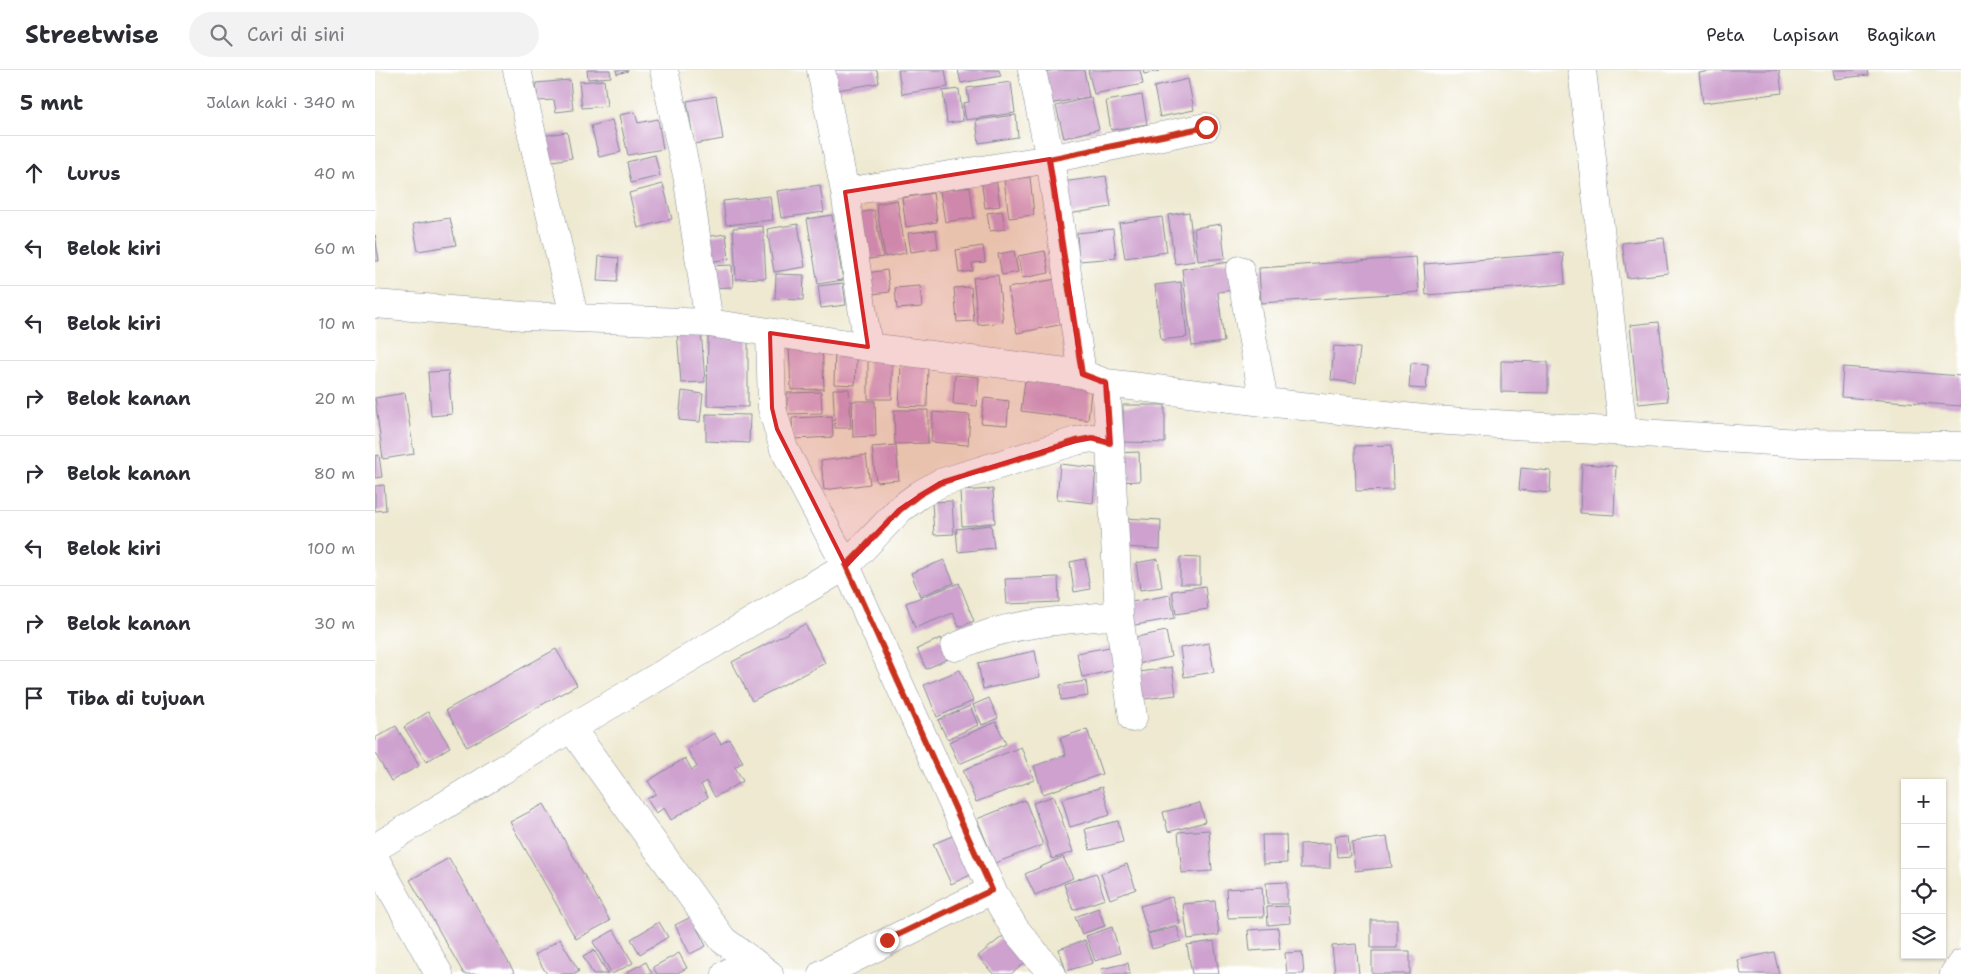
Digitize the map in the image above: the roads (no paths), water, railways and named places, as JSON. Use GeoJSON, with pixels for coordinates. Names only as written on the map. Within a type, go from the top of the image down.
{"type":"FeatureCollection","features":[{"type":"Feature","properties":{"kind":"street"},"geometry":{"type":"LineString","coordinates":[[517,70],[574,316]]}},
{"type":"Feature","properties":{"kind":"street"},"geometry":{"type":"LineString","coordinates":[[664,70],[687,175],[709,322]]}},
{"type":"Feature","properties":{"kind":"street"},"geometry":{"type":"LineString","coordinates":[[821,70],[845,192],[869,346]]}},
{"type":"Feature","properties":{"kind":"street"},"geometry":{"type":"LineString","coordinates":[[1032,70],[1094,379],[1110,443],[1119,615],[1133,718]]}},
{"type":"Feature","properties":{"kind":"street"},"geometry":{"type":"LineString","coordinates":[[1582,70],[1623,432]]}},
{"type":"Feature","properties":{"kind":"street"},"geometry":{"type":"LineString","coordinates":[[845,192],[1049,159],[1206,127]]}},
{"type":"Feature","properties":{"kind":"street"},"geometry":{"type":"LineString","coordinates":[[1240,270],[1264,402]]}},
{"type":"Feature","properties":{"kind":"street"},"geometry":{"type":"LineString","coordinates":[[375,304],[524,316],[574,316],[709,322],[770,333],[1094,379],[1264,402],[1433,420],[1817,444],[1961,446]]}},
{"type":"Feature","properties":{"kind":"street"},"geometry":{"type":"LineString","coordinates":[[770,333],[772,408],[777,429],[794,470],[846,566],[992,890],[1015,929],[1052,974]]}},
{"type":"Feature","properties":{"kind":"street"},"geometry":{"type":"LineString","coordinates":[[375,848],[571,728],[846,566],[900,510],[919,495],[940,483],[1076,441],[1092,438],[1110,443]]}},
{"type":"Feature","properties":{"kind":"street"},"geometry":{"type":"LineString","coordinates":[[955,647],[996,632],[1065,620],[1119,615]]}},
{"type":"Feature","properties":{"kind":"street"},"geometry":{"type":"LineString","coordinates":[[571,728],[723,940],[760,968]]}},
{"type":"Feature","properties":{"kind":"street"},"geometry":{"type":"LineString","coordinates":[[375,859],[439,974]]}},
{"type":"Feature","properties":{"kind":"street"},"geometry":{"type":"LineString","coordinates":[[822,974],[992,890]]}},
{"type":"Feature","properties":{"kind":"street"},"geometry":{"type":"LineString","coordinates":[[1954,974],[1961,964]]}},
{"type":"Feature","properties":{"kind":"street"},"geometry":{"type":"LineString","coordinates":[[725,974],[760,968]]}}]}
